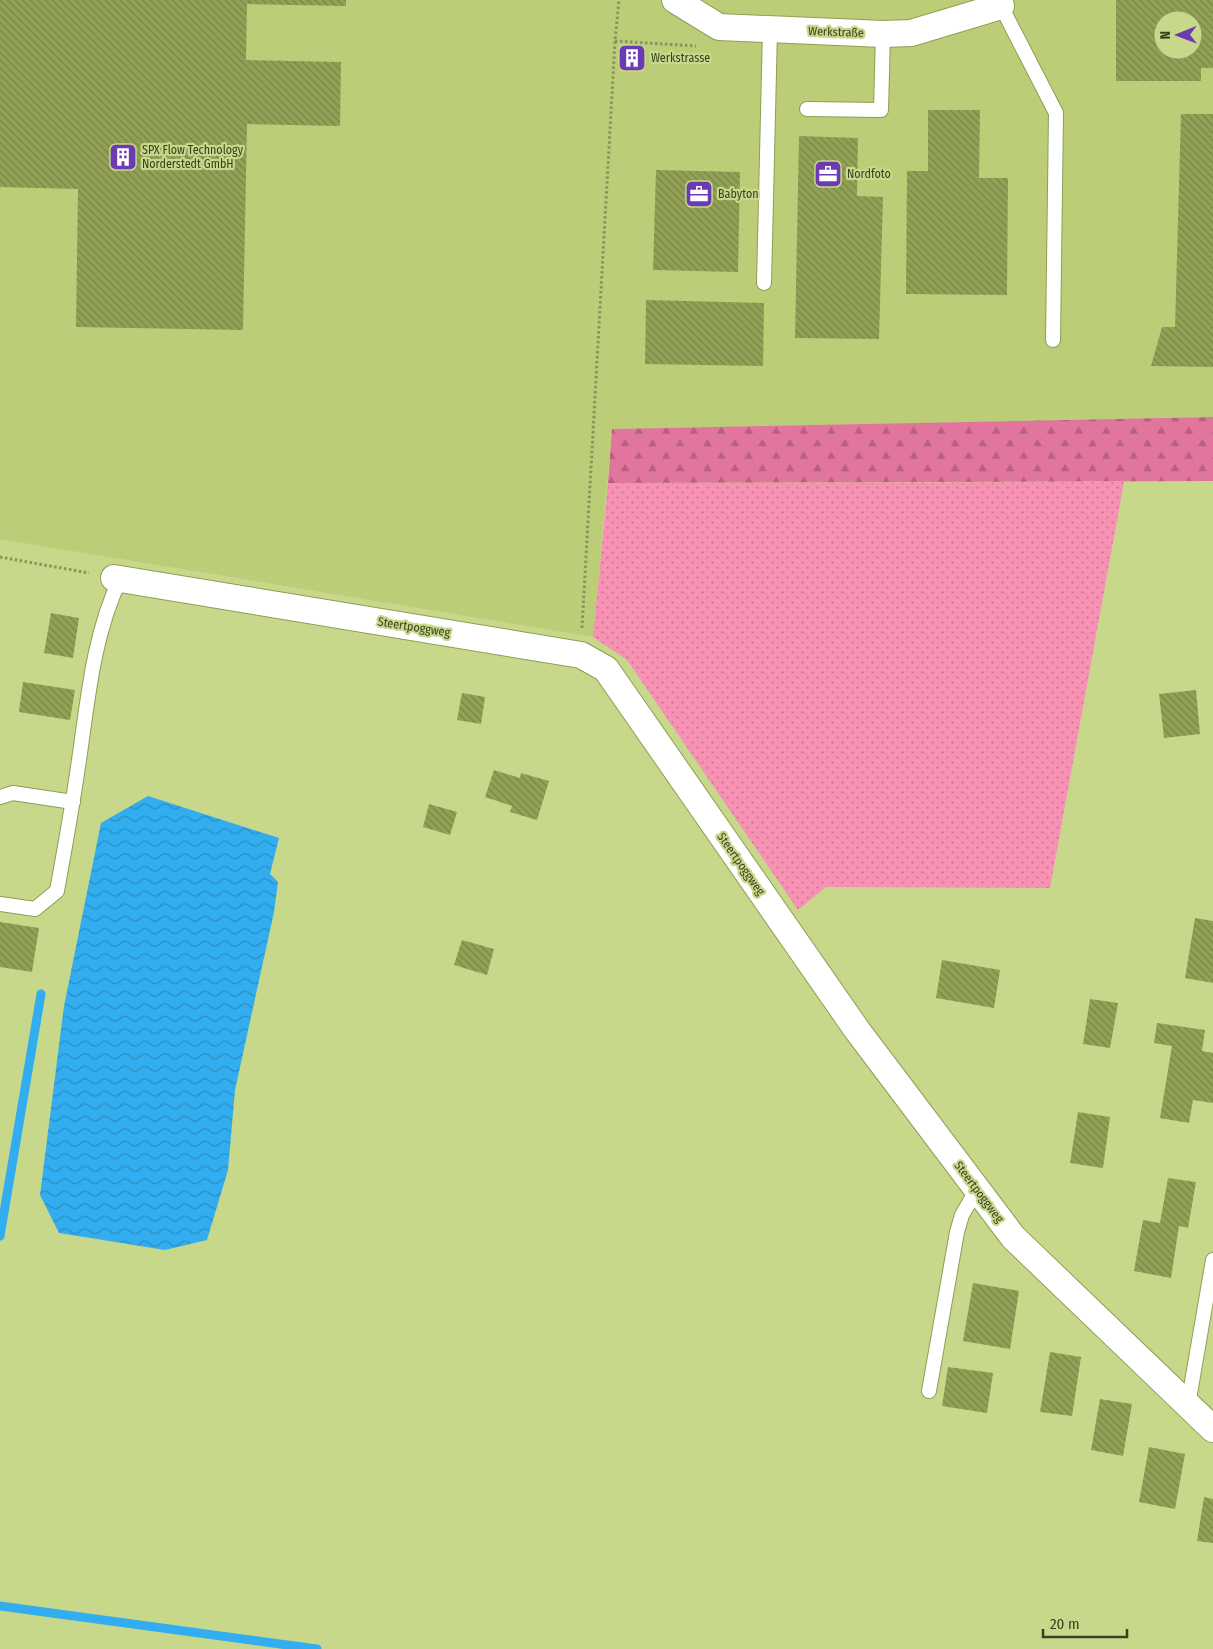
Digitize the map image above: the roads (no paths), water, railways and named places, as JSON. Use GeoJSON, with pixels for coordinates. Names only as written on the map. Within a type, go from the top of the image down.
{"type":"FeatureCollection","features":[{"type":"Feature","properties":{"kind":"street","name":"Werkstraße"},"geometry":{"type":"LineString","coordinates":[[675,0],[719,27],[883,34],[911,33],[1001,3]]}},
{"type":"Feature","properties":{"kind":"street","name":"Steertpoggweg"},"geometry":{"type":"LineString","coordinates":[[117,578],[581,655],[606,669],[857,1030],[1013,1237],[1213,1429]]}},
{"type":"Feature","properties":{"kind":"lane"},"geometry":{"type":"LineString","coordinates":[[1001,3],[1056,114],[1053,340]]}},
{"type":"Feature","properties":{"kind":"lane"},"geometry":{"type":"LineString","coordinates":[[764,283],[770,29]]}},
{"type":"Feature","properties":{"kind":"lane"},"geometry":{"type":"LineString","coordinates":[[807,109],[881,110],[883,34]]}},
{"type":"Feature","properties":{"kind":"lane"},"geometry":{"type":"LineString","coordinates":[[0,904],[35,909],[57,891],[73,802],[88,688],[109,602],[117,578]]}},
{"type":"Feature","properties":{"kind":"lane"},"geometry":{"type":"LineString","coordinates":[[0,797],[13,793],[73,802]]}},
{"type":"Feature","properties":{"kind":"lane"},"geometry":{"type":"LineString","coordinates":[[929,1391],[957,1232],[962,1215],[977,1189]]}},
{"type":"Feature","properties":{"kind":"lane"},"geometry":{"type":"LineString","coordinates":[[1188,1404],[1213,1260]]}},
{"type":"Feature","properties":{"kind":"water"},"geometry":{"type":"Polygon","coordinates":[[[148,796],[279,838],[270,874],[278,882],[274,912],[235,1090],[228,1170],[207,1240],[165,1250],[59,1233],[40,1195],[64,1006],[101,823],[148,796]]]}},
{"type":"Feature","properties":{"kind":"waterway"},"geometry":{"type":"LineString","coordinates":[[0,1236],[41,994]]}},
{"type":"Feature","properties":{"kind":"waterway"},"geometry":{"type":"LineString","coordinates":[[0,1606],[317,1649]]}},
{"type":"Feature","properties":{"kind":"place","name":"Werkstrasse"},"geometry":{"type":"Point","coordinates":[632,58]}},
{"type":"Feature","properties":{"kind":"place","name":"SPX Flow Technology Norderstedt GmbH"},"geometry":{"type":"Point","coordinates":[123,157]}},
{"type":"Feature","properties":{"kind":"place","name":"Nordfoto"},"geometry":{"type":"Point","coordinates":[828,174]}},
{"type":"Feature","properties":{"kind":"place","name":"Babyton"},"geometry":{"type":"Point","coordinates":[699,194]}}]}
